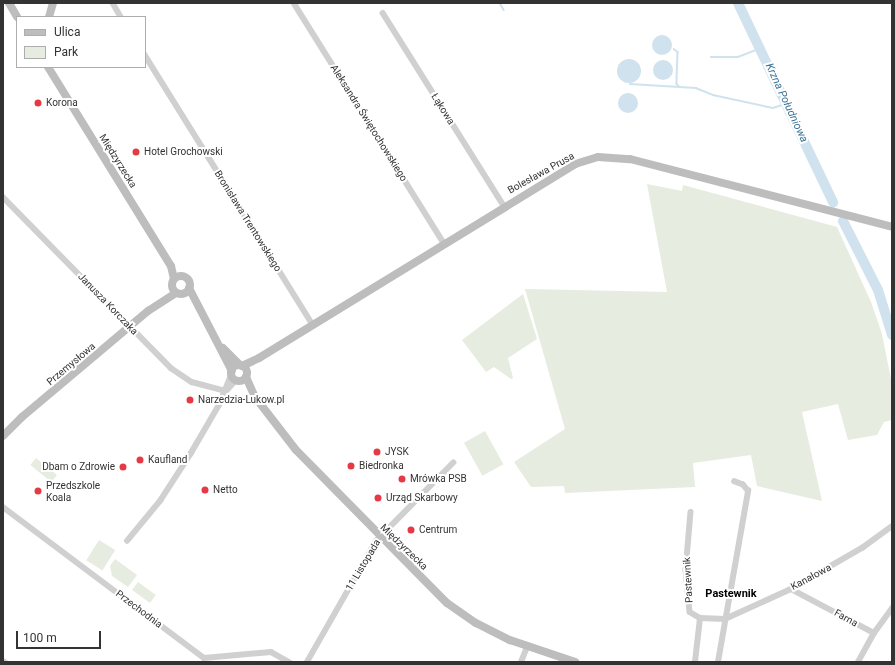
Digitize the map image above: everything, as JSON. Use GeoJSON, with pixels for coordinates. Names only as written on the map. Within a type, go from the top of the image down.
{"type":"FeatureCollection","features":[{"type":"Feature","properties":{"kind":"street"},"geometry":{"type":"LineString","coordinates":[[9,3],[16,16]]}},
{"type":"Feature","properties":{"kind":"street"},"geometry":{"type":"LineString","coordinates":[[49,16],[53,3]]}},
{"type":"Feature","properties":{"kind":"street"},"geometry":{"type":"LineString","coordinates":[[112,3],[120,16]]}},
{"type":"Feature","properties":{"kind":"street","name":"Aleksandra Świętochowskiego"},"geometry":{"type":"LineString","coordinates":[[294,3],[444,243]]}},
{"type":"Feature","properties":{"kind":"street","name":"Łąkowa"},"geometry":{"type":"LineString","coordinates":[[383,13],[504,206]]}},
{"type":"Feature","properties":{"kind":"street","name":"Bronisława Trentowskiego"},"geometry":{"type":"LineString","coordinates":[[146,57],[313,325]]}},
{"type":"Feature","properties":{"kind":"street","name":"Międzyrzecka"},"geometry":{"type":"LineString","coordinates":[[49,68],[171,266],[179,286],[194,302],[255,397],[296,450],[380,537],[455,609],[486,629],[527,647],[575,662]]}},
{"type":"Feature","properties":{"kind":"street","name":"Bolesława Prusa"},"geometry":{"type":"LineString","coordinates":[[239,373],[259,358],[504,206],[575,164],[598,157],[617,157],[892,227]]}},
{"type":"Feature","properties":{"kind":"street","name":"Janusza Korczaka"},"geometry":{"type":"LineString","coordinates":[[3,198],[129,327],[182,376],[226,391]]}},
{"type":"Feature","properties":{"kind":"street","name":"Przemysłowa"},"geometry":{"type":"LineString","coordinates":[[3,436],[22,416],[179,286]]}},
{"type":"Feature","properties":{"kind":"street"},"geometry":{"type":"LineString","coordinates":[[127,541],[165,493],[226,391],[239,373]]}},
{"type":"Feature","properties":{"kind":"street","name":"11 Listopada"},"geometry":{"type":"LineString","coordinates":[[307,662],[380,537],[453,463]]}},
{"type":"Feature","properties":{"kind":"street"},"geometry":{"type":"LineString","coordinates":[[718,662],[748,492],[743,485],[735,482]]}},
{"type":"Feature","properties":{"kind":"street","name":"Przechodnia"},"geometry":{"type":"LineString","coordinates":[[3,507],[204,658],[271,652],[289,662]]}},
{"type":"Feature","properties":{"kind":"street","name":"Pastewnik"},"geometry":{"type":"LineString","coordinates":[[691,512],[686,570],[690,612],[700,618]]}},
{"type":"Feature","properties":{"kind":"street","name":"Kanałowa"},"geometry":{"type":"LineString","coordinates":[[725,619],[791,589],[862,548],[892,526]]}},
{"type":"Feature","properties":{"kind":"street","name":"Farna"},"geometry":{"type":"LineString","coordinates":[[791,589],[874,633]]}},
{"type":"Feature","properties":{"kind":"street"},"geometry":{"type":"LineString","coordinates":[[858,662],[874,633],[892,608]]}},
{"type":"Feature","properties":{"kind":"street"},"geometry":{"type":"LineString","coordinates":[[695,662],[700,618],[725,619]]}},
{"type":"Feature","properties":{"kind":"street"},"geometry":{"type":"LineString","coordinates":[[521,662],[527,647]]}},
{"type":"Feature","properties":{"kind":"green space"},"geometry":{"type":"Polygon","coordinates":[[[647,184],[682,191],[683,185],[837,227],[871,302],[882,334],[892,384],[892,420],[884,422],[877,435],[848,440],[838,404],[802,412],[822,501],[757,486],[751,455],[693,463],[695,487],[565,493],[564,486],[531,487],[514,462],[565,429],[525,289],[667,292],[647,184]]]}},
{"type":"Feature","properties":{"kind":"green space"},"geometry":{"type":"Polygon","coordinates":[[[523,294],[537,339],[508,358],[513,378],[511,379],[494,367],[486,372],[462,340],[523,294]]]}},
{"type":"Feature","properties":{"kind":"green space"},"geometry":{"type":"Polygon","coordinates":[[[485,431],[503,464],[482,476],[464,443],[485,431]]]}},
{"type":"Feature","properties":{"kind":"green space"},"geometry":{"type":"Polygon","coordinates":[[[36,458],[57,475],[51,482],[30,465],[36,458]]]}},
{"type":"Feature","properties":{"kind":"green space"},"geometry":{"type":"Polygon","coordinates":[[[99,540],[115,550],[102,570],[86,560],[99,540]]]}},
{"type":"Feature","properties":{"kind":"green space"},"geometry":{"type":"Polygon","coordinates":[[[115,559],[137,575],[128,587],[112,576],[110,566],[115,559]]]}},
{"type":"Feature","properties":{"kind":"green space"},"geometry":{"type":"Polygon","coordinates":[[[138,582],[156,595],[150,603],[132,590],[138,582]]]}},
{"type":"Feature","properties":{"kind":"water"},"geometry":{"type":"Polygon","coordinates":[[[658,35],[666,35],[672,41],[672,49],[666,55],[658,55],[652,49],[652,41],[658,35]]]}},
{"type":"Feature","properties":{"kind":"water"},"geometry":{"type":"Polygon","coordinates":[[[629,59],[637,63],[641,71],[637,79],[629,83],[621,79],[617,71],[621,63],[629,59]]]}},
{"type":"Feature","properties":{"kind":"water"},"geometry":{"type":"Polygon","coordinates":[[[659,60],[667,60],[673,66],[673,74],[667,80],[659,80],[653,74],[653,66],[659,60]]]}},
{"type":"Feature","properties":{"kind":"water"},"geometry":{"type":"Polygon","coordinates":[[[628,93],[635,96],[638,103],[635,110],[628,113],[621,110],[618,103],[621,96],[628,93]]]}},
{"type":"Feature","properties":{"kind":"waterway"},"geometry":{"type":"LineString","coordinates":[[500,3],[504,10]]}},
{"type":"Feature","properties":{"kind":"waterway","name":"Krzna Południowa"},"geometry":{"type":"LineString","coordinates":[[738,3],[833,202]]}},
{"type":"Feature","properties":{"kind":"waterway"},"geometry":{"type":"LineString","coordinates":[[674,49],[678,52],[677,84],[680,87]]}},
{"type":"Feature","properties":{"kind":"waterway"},"geometry":{"type":"LineString","coordinates":[[711,57],[738,57],[759,49]]}},
{"type":"Feature","properties":{"kind":"waterway"},"geometry":{"type":"LineString","coordinates":[[630,84],[696,88],[713,95],[773,108],[785,104]]}},
{"type":"Feature","properties":{"kind":"waterway","name":"Krzna Południowa"},"geometry":{"type":"LineString","coordinates":[[843,221],[878,290],[892,335]]}},
{"type":"Feature","properties":{"kind":"place","name":"Korona"},"geometry":{"type":"Point","coordinates":[38,103]}},
{"type":"Feature","properties":{"kind":"place","name":"Hotel Grochowski"},"geometry":{"type":"Point","coordinates":[136,152]}},
{"type":"Feature","properties":{"kind":"place","name":"Narzedzia-Lukow.pl"},"geometry":{"type":"Point","coordinates":[190,400]}},
{"type":"Feature","properties":{"kind":"place","name":"JYSK"},"geometry":{"type":"Point","coordinates":[377,452]}},
{"type":"Feature","properties":{"kind":"place","name":"Kaufland"},"geometry":{"type":"Point","coordinates":[140,460]}},
{"type":"Feature","properties":{"kind":"place","name":"Biedronka"},"geometry":{"type":"Point","coordinates":[351,466]}},
{"type":"Feature","properties":{"kind":"place","name":"Dbam o Zdrowie"},"geometry":{"type":"Point","coordinates":[123,467]}},
{"type":"Feature","properties":{"kind":"place","name":"Mrówka PSB"},"geometry":{"type":"Point","coordinates":[402,479]}},
{"type":"Feature","properties":{"kind":"place","name":"Netto"},"geometry":{"type":"Point","coordinates":[205,490]}},
{"type":"Feature","properties":{"kind":"place","name":"Przedszkole Koala"},"geometry":{"type":"Point","coordinates":[38,491]}},
{"type":"Feature","properties":{"kind":"place","name":"Urząd Skarbowy"},"geometry":{"type":"Point","coordinates":[378,498]}},
{"type":"Feature","properties":{"kind":"place","name":"Centrum"},"geometry":{"type":"Point","coordinates":[411,530]}},
{"type":"Feature","properties":{"kind":"district","name":"Pastewnik"},"geometry":{"type":"Point","coordinates":[731,594]}}]}
